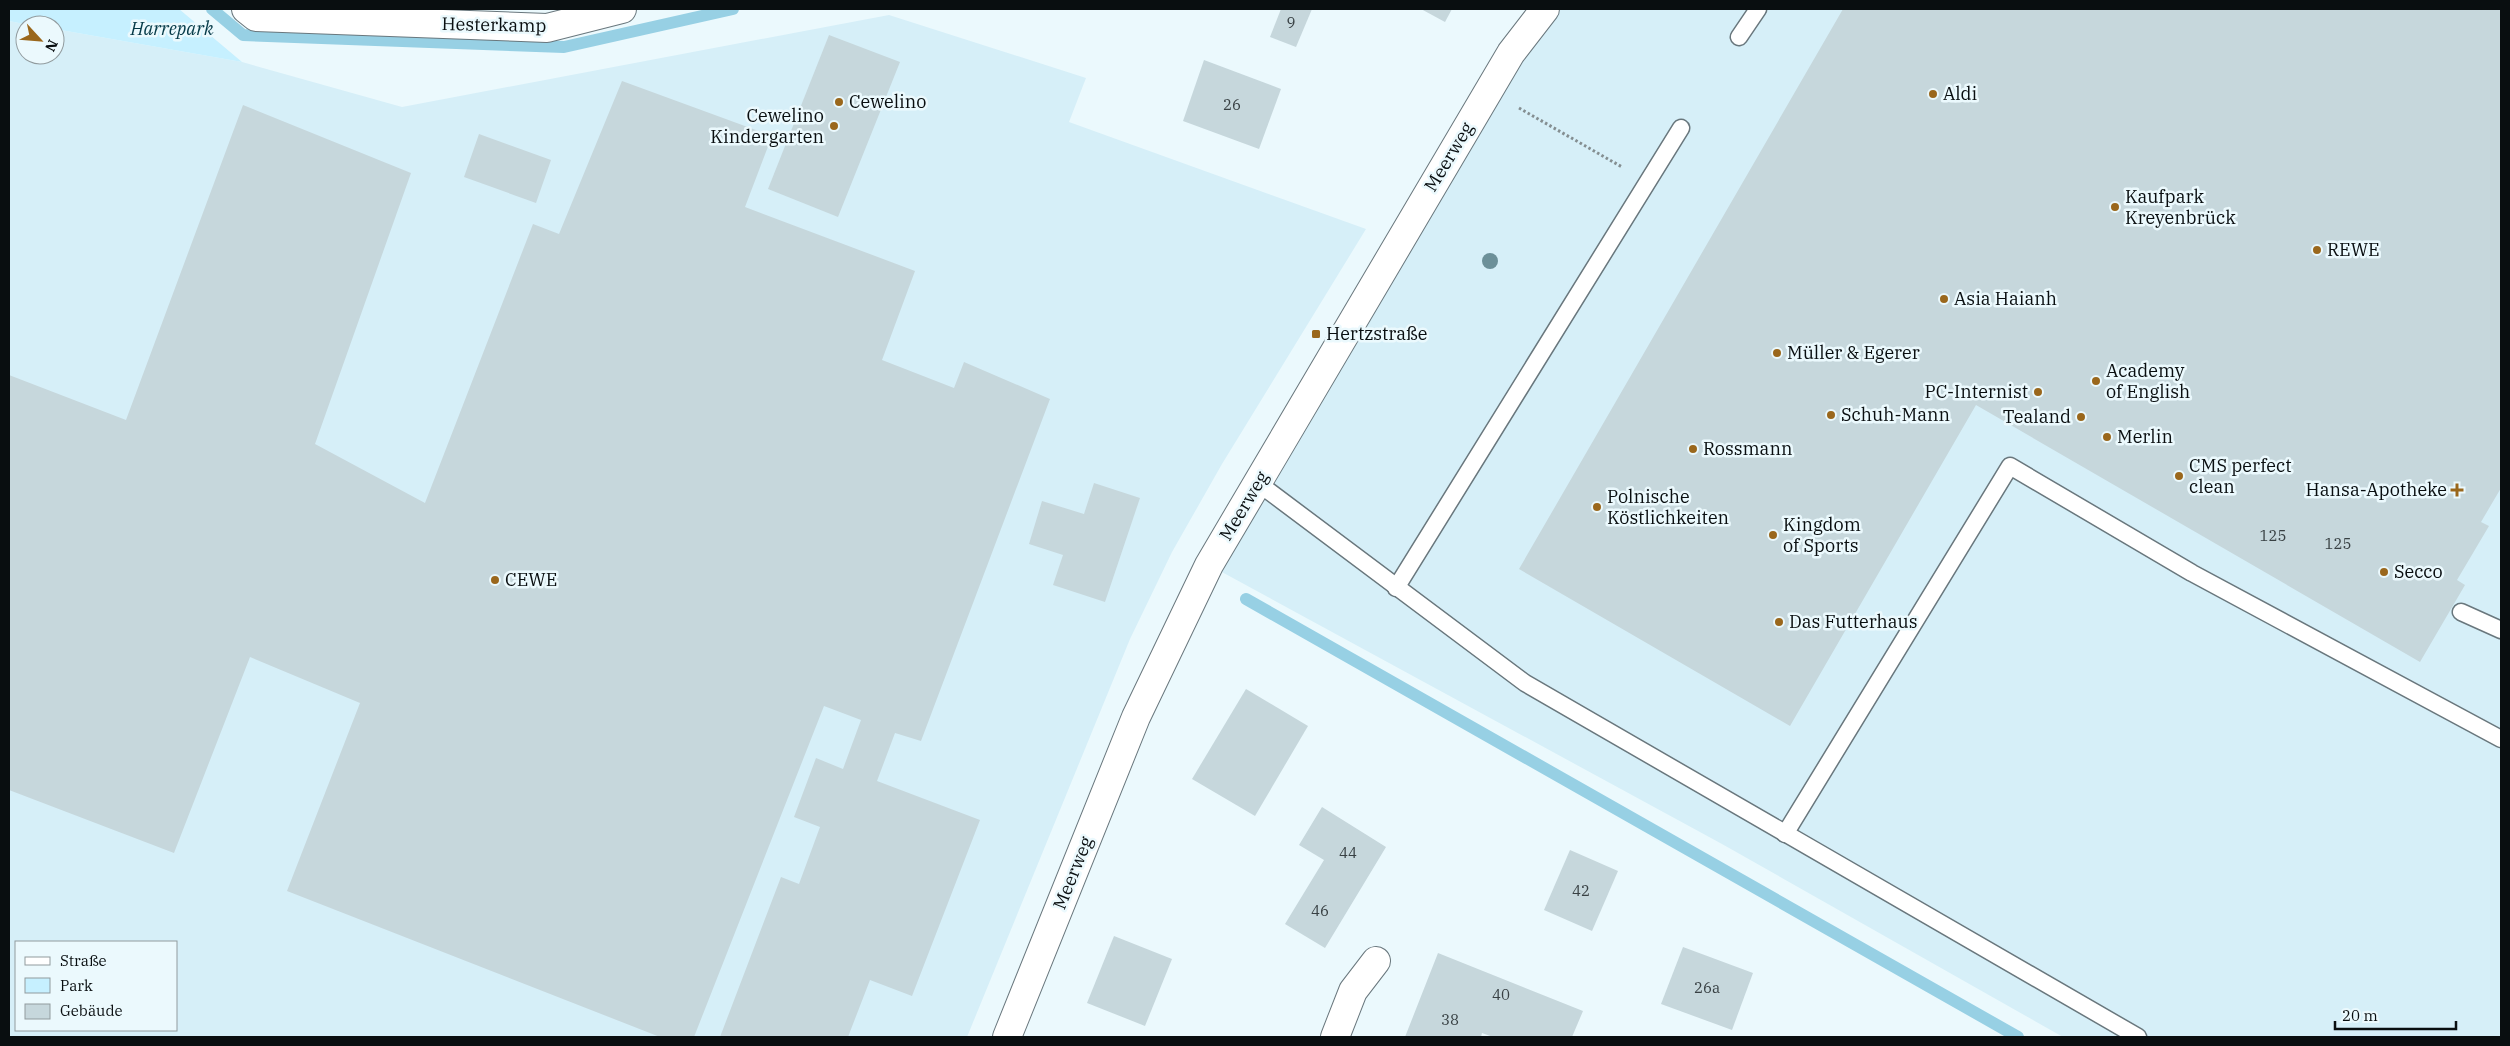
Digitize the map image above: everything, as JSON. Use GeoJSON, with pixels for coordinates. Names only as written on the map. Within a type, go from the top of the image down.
{"type":"FeatureCollection","features":[{"type":"Feature","properties":{"kind":"street","name":"Hesterkamp"},"geometry":{"type":"LineString","coordinates":[[246,9],[256,17],[547,28],[622,9]]}},
{"type":"Feature","properties":{"kind":"street","name":"Meerweg"},"geometry":{"type":"LineString","coordinates":[[1007,1037],[1136,717],[1209,565],[1511,53],[1545,9]]}},
{"type":"Feature","properties":{"kind":"street"},"geometry":{"type":"LineString","coordinates":[[1335,1037],[1354,991],[1376,961]]}},
{"type":"Feature","properties":{"kind":"lane"},"geometry":{"type":"LineString","coordinates":[[1740,37],[1758,9]]}},
{"type":"Feature","properties":{"kind":"lane"},"geometry":{"type":"LineString","coordinates":[[1396,588],[1682,128]]}},
{"type":"Feature","properties":{"kind":"lane"},"geometry":{"type":"LineString","coordinates":[[1785,834],[2010,466],[2192,573],[2501,739]]}},
{"type":"Feature","properties":{"kind":"lane"},"geometry":{"type":"LineString","coordinates":[[1258,483],[1525,683],[2138,1037]]}},
{"type":"Feature","properties":{"kind":"lane"},"geometry":{"type":"LineString","coordinates":[[2461,612],[2501,630]]}},
{"type":"Feature","properties":{"kind":"path"},"geometry":{"type":"LineString","coordinates":[[1489,90],[1648,182]]}},
{"type":"Feature","properties":{"kind":"shaded area"},"geometry":{"type":"Polygon","coordinates":[[[1545,9],[2501,9],[2501,1037],[2063,1037],[1722,844],[1209,565],[1545,9]]]}},
{"type":"Feature","properties":{"kind":"shaded area"},"geometry":{"type":"Polygon","coordinates":[[[889,15],[1086,78],[1069,122],[1366,229],[1222,464],[1172,552],[1130,639],[967,1037],[9,1037],[9,21],[15,22],[15,65],[65,65],[65,31],[242,62],[402,107],[889,15]]]}},
{"type":"Feature","properties":{"kind":"green space","name":"Harrepark"},"geometry":{"type":"Polygon","coordinates":[[[9,9],[179,9],[242,62],[65,31],[65,15],[15,15],[15,22],[9,21],[9,9]]]}},
{"type":"Feature","properties":{"kind":"building"},"geometry":{"type":"Polygon","coordinates":[[[1281,9],[1312,9],[1296,47],[1270,37],[1281,9]]]}},
{"type":"Feature","properties":{"kind":"building"},"geometry":{"type":"Polygon","coordinates":[[[1421,9],[1452,9],[1445,22],[1421,9]]]}},
{"type":"Feature","properties":{"kind":"building","name":"Kaufpark Kreyenbrück"},"geometry":{"type":"Polygon","coordinates":[[[1843,9],[2501,9],[2501,488],[2481,522],[2489,526],[2457,580],[2465,585],[2420,662],[1976,405],[1790,726],[1519,569],[1843,9]]]}},
{"type":"Feature","properties":{"kind":"building","name":"Cewelino Kindergarten"},"geometry":{"type":"Polygon","coordinates":[[[829,35],[900,62],[838,217],[768,189],[829,35]]]}},
{"type":"Feature","properties":{"kind":"building"},"geometry":{"type":"Polygon","coordinates":[[[1204,60],[1281,89],[1259,149],[1183,121],[1204,60]]]}},
{"type":"Feature","properties":{"kind":"building","name":"CEWE"},"geometry":{"type":"Polygon","coordinates":[[[622,81],[772,136],[745,207],[915,271],[882,360],[954,388],[964,362],[1050,399],[921,741],[895,733],[877,781],[980,820],[912,996],[870,980],[848,1037],[720,1037],[781,877],[799,884],[820,827],[794,817],[816,758],[843,769],[861,720],[824,706],[694,1037],[660,1037],[287,891],[360,703],[250,657],[174,853],[9,790],[9,375],[126,420],[243,105],[411,173],[315,444],[425,503],[533,224],[559,234],[622,81]]]}},
{"type":"Feature","properties":{"kind":"building"},"geometry":{"type":"Polygon","coordinates":[[[479,134],[551,160],[536,203],[464,177],[479,134]]]}},
{"type":"Feature","properties":{"kind":"building"},"geometry":{"type":"Polygon","coordinates":[[[1094,483],[1140,498],[1105,602],[1053,585],[1063,555],[1029,544],[1042,501],[1084,514],[1094,483]]]}},
{"type":"Feature","properties":{"kind":"building"},"geometry":{"type":"Polygon","coordinates":[[[1246,689],[1308,726],[1255,816],[1192,779],[1246,689]]]}},
{"type":"Feature","properties":{"kind":"building"},"geometry":{"type":"Polygon","coordinates":[[[1322,807],[1386,847],[1325,948],[1285,924],[1324,860],[1299,845],[1322,807]]]}},
{"type":"Feature","properties":{"kind":"building"},"geometry":{"type":"Polygon","coordinates":[[[1570,850],[1618,871],[1592,931],[1544,910],[1570,850]]]}},
{"type":"Feature","properties":{"kind":"building"},"geometry":{"type":"Polygon","coordinates":[[[1114,936],[1172,959],[1145,1026],[1087,1003],[1114,936]]]}},
{"type":"Feature","properties":{"kind":"building"},"geometry":{"type":"Polygon","coordinates":[[[1683,947],[1753,973],[1732,1030],[1661,1004],[1683,947]]]}},
{"type":"Feature","properties":{"kind":"building"},"geometry":{"type":"Polygon","coordinates":[[[1438,953],[1583,1011],[1572,1037],[1493,1037],[1482,1033],[1481,1037],[1405,1037],[1438,953]]]}},
{"type":"Feature","properties":{"kind":"waterway"},"geometry":{"type":"LineString","coordinates":[[212,9],[243,35],[564,47],[733,9]]}},
{"type":"Feature","properties":{"kind":"waterway"},"geometry":{"type":"LineString","coordinates":[[1246,599],[2018,1037]]}},
{"type":"Feature","properties":{"kind":"place","name":"Aldi"},"geometry":{"type":"Point","coordinates":[1933,94]}},
{"type":"Feature","properties":{"kind":"place","name":"Cewelino"},"geometry":{"type":"Point","coordinates":[839,102]}},
{"type":"Feature","properties":{"kind":"place","name":"Cewelino Kindergarten"},"geometry":{"type":"Point","coordinates":[834,126]}},
{"type":"Feature","properties":{"kind":"place","name":"Kaufpark Kreyenbrück"},"geometry":{"type":"Point","coordinates":[2115,207]}},
{"type":"Feature","properties":{"kind":"place","name":"REWE"},"geometry":{"type":"Point","coordinates":[2317,250]}},
{"type":"Feature","properties":{"kind":"place","name":"Asia Haianh"},"geometry":{"type":"Point","coordinates":[1944,299]}},
{"type":"Feature","properties":{"kind":"place","name":"Hertzstraße"},"geometry":{"type":"Point","coordinates":[1316,334]}},
{"type":"Feature","properties":{"kind":"place","name":"Müller & Egerer"},"geometry":{"type":"Point","coordinates":[1777,353]}},
{"type":"Feature","properties":{"kind":"place","name":"Academy of English"},"geometry":{"type":"Point","coordinates":[2096,381]}},
{"type":"Feature","properties":{"kind":"place","name":"PC-Internist"},"geometry":{"type":"Point","coordinates":[2038,392]}},
{"type":"Feature","properties":{"kind":"place","name":"Schuh-Mann"},"geometry":{"type":"Point","coordinates":[1831,415]}},
{"type":"Feature","properties":{"kind":"place","name":"Tealand"},"geometry":{"type":"Point","coordinates":[2081,417]}},
{"type":"Feature","properties":{"kind":"place","name":"Merlin"},"geometry":{"type":"Point","coordinates":[2107,437]}},
{"type":"Feature","properties":{"kind":"place","name":"Rossmann"},"geometry":{"type":"Point","coordinates":[1693,449]}},
{"type":"Feature","properties":{"kind":"place","name":"CMS perfect clean"},"geometry":{"type":"Point","coordinates":[2179,476]}},
{"type":"Feature","properties":{"kind":"place","name":"Hansa-Apotheke"},"geometry":{"type":"Point","coordinates":[2457,490]}},
{"type":"Feature","properties":{"kind":"place","name":"Polnische Köstlichkeiten"},"geometry":{"type":"Point","coordinates":[1597,507]}},
{"type":"Feature","properties":{"kind":"place","name":"Kingdom of Sports"},"geometry":{"type":"Point","coordinates":[1773,535]}},
{"type":"Feature","properties":{"kind":"place","name":"Secco"},"geometry":{"type":"Point","coordinates":[2384,572]}},
{"type":"Feature","properties":{"kind":"place","name":"CEWE"},"geometry":{"type":"Point","coordinates":[495,580]}},
{"type":"Feature","properties":{"kind":"place","name":"Das Futterhaus"},"geometry":{"type":"Point","coordinates":[1779,622]}}]}
